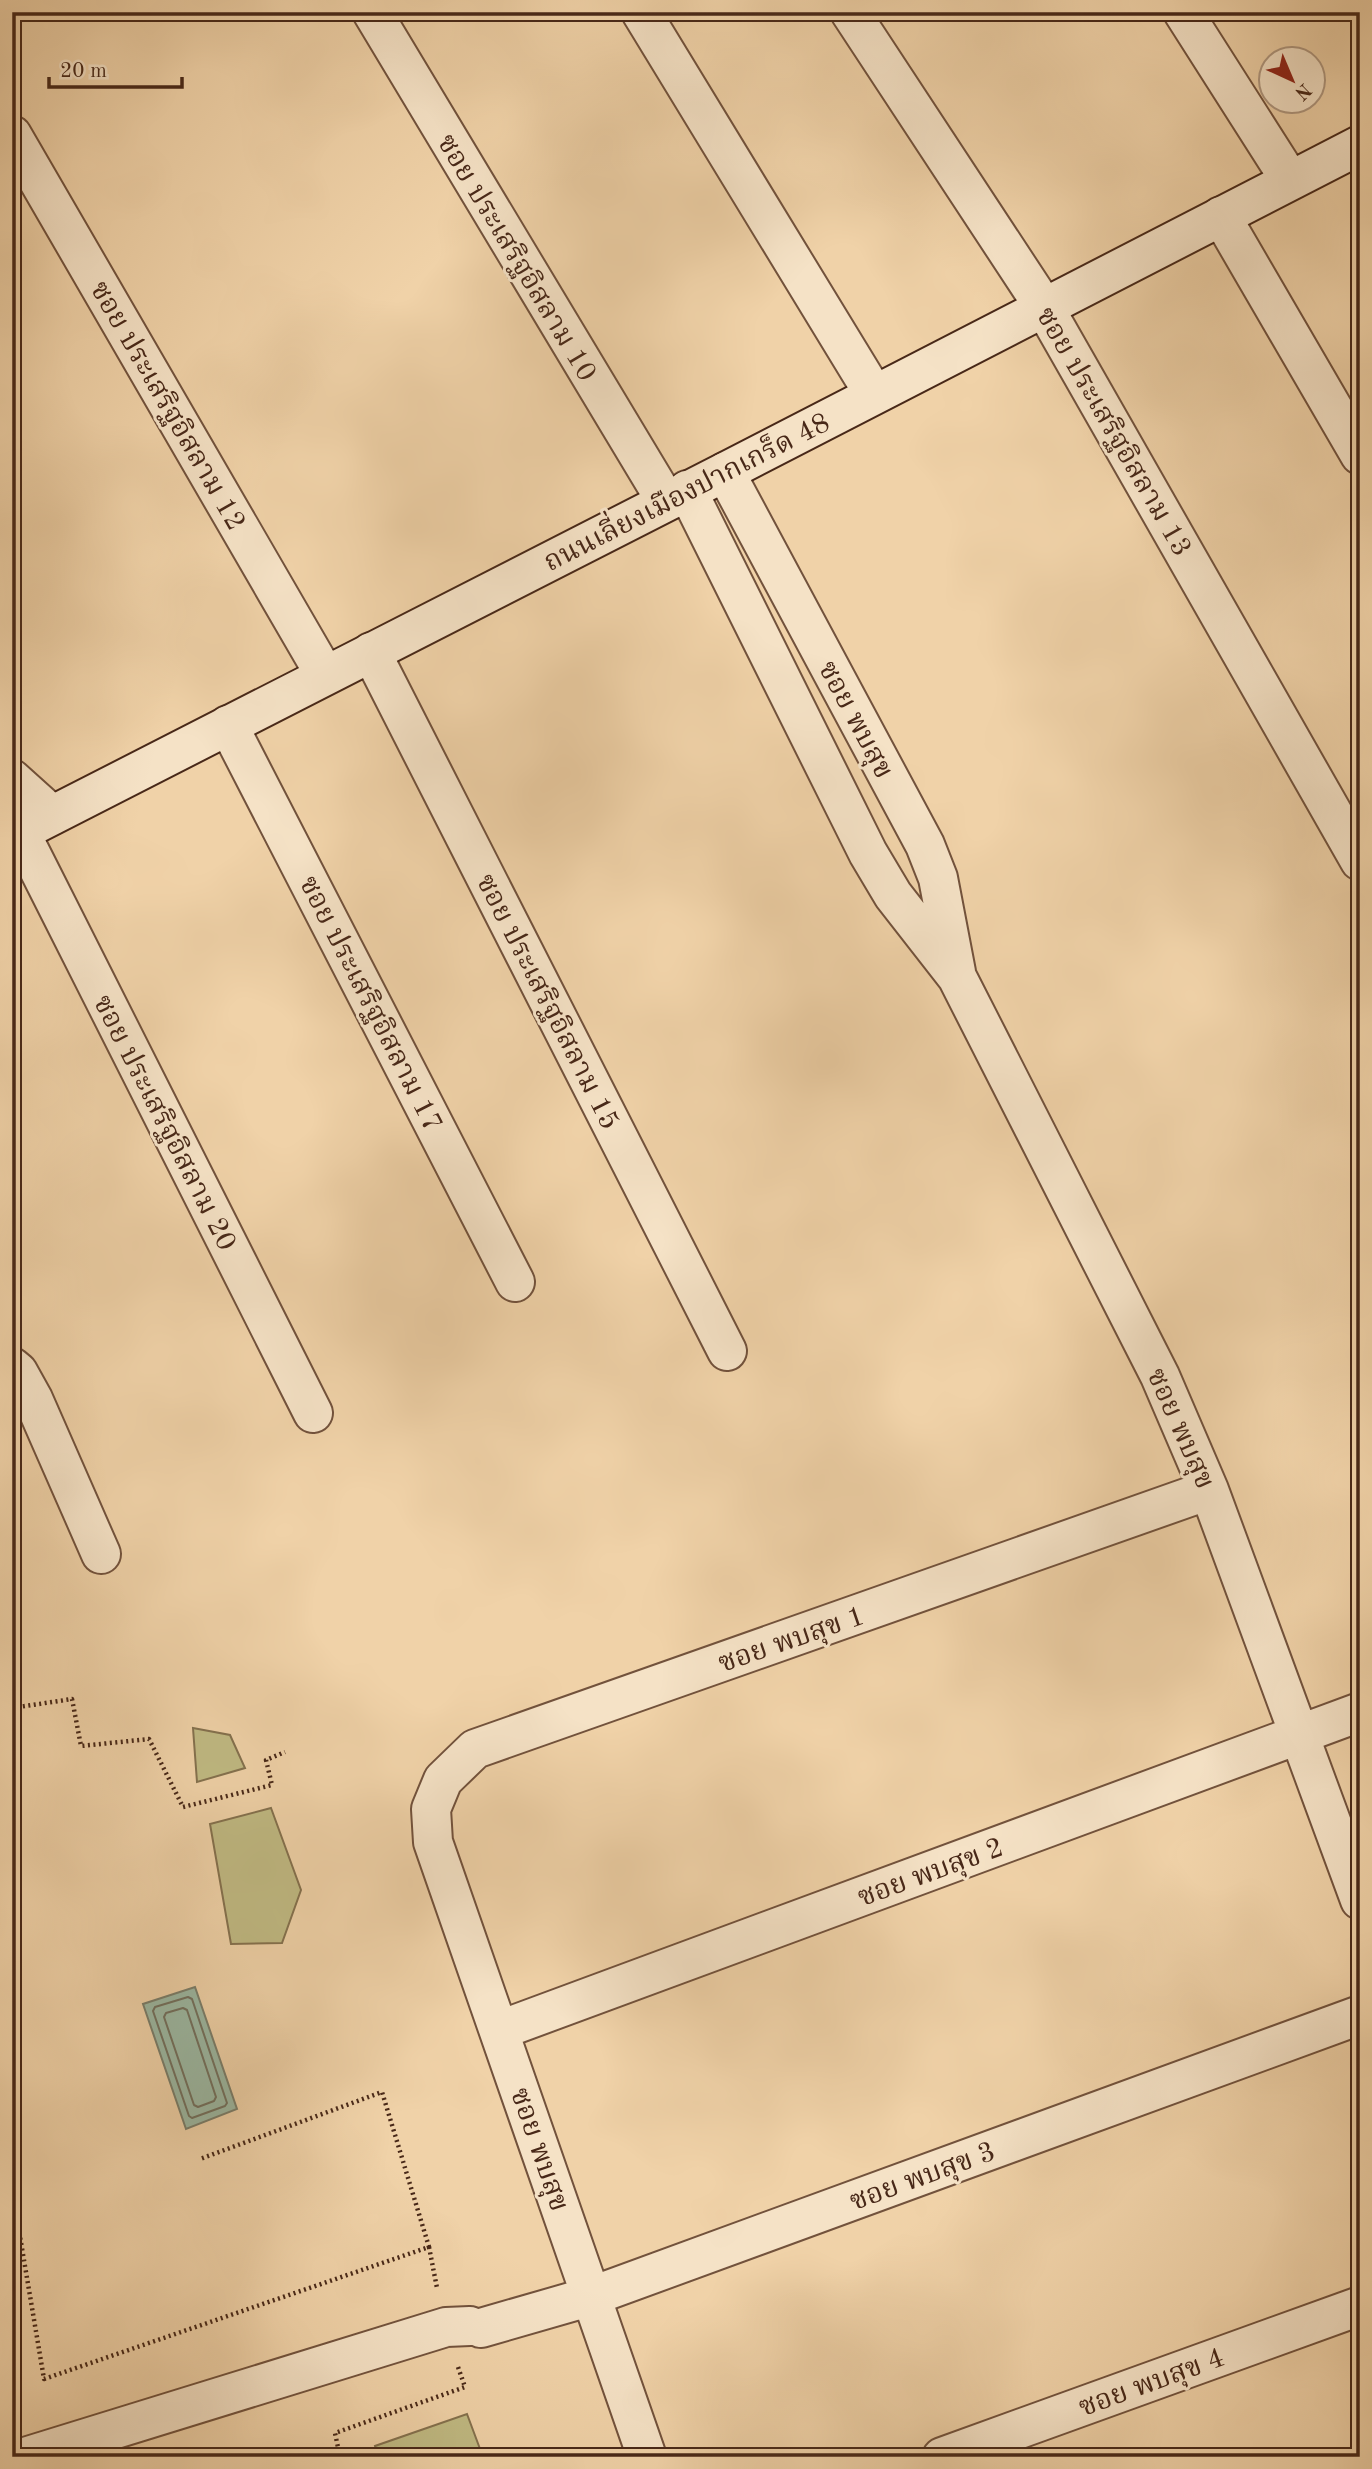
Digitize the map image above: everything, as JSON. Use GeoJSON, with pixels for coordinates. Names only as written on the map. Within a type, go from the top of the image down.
{"type":"FeatureCollection","features":[{"type":"Feature","properties":{"kind":"street","name":"ซอย ประเสริฐอิสลาม 10"},"geometry":{"type":"LineString","coordinates":[[372,12],[677,495]]}},
{"type":"Feature","properties":{"kind":"street"},"geometry":{"type":"LineString","coordinates":[[641,12],[874,394]]}},
{"type":"Feature","properties":{"kind":"street","name":"ซอย ประเสริฐอิสลาม 13"},"geometry":{"type":"LineString","coordinates":[[850,12],[1044,307],[1360,861]]}},
{"type":"Feature","properties":{"kind":"street"},"geometry":{"type":"LineString","coordinates":[[1182,12],[1290,180]]}},
{"type":"Feature","properties":{"kind":"street","name":"ซอย ประเสริฐอิสลาม 12"},"geometry":{"type":"LineString","coordinates":[[12,135],[325,676]]}},
{"type":"Feature","properties":{"kind":"street","name":"ถนนเลี่ยงเมืองปากเกร็ด 48"},"geometry":{"type":"LineString","coordinates":[[28,828],[1360,145]]}},
{"type":"Feature","properties":{"kind":"street"},"geometry":{"type":"LineString","coordinates":[[1221,216],[1360,455]]}},
{"type":"Feature","properties":{"kind":"street","name":"ซอย พบสุข"},"geometry":{"type":"LineString","coordinates":[[725,472],[925,845],[938,878],[957,977]]}},
{"type":"Feature","properties":{"kind":"street","name":"ซอย พบสุข"},"geometry":{"type":"LineString","coordinates":[[677,495],[868,853],[893,895],[957,977],[1160,1376],[1209,1490],[1360,1900]]}},
{"type":"Feature","properties":{"kind":"street","name":"ซอย ประเสริฐอิสลาม 15"},"geometry":{"type":"LineString","coordinates":[[371,652],[727,1351]]}},
{"type":"Feature","properties":{"kind":"street","name":"ซอย ประเสริฐอิสลาม 17"},"geometry":{"type":"LineString","coordinates":[[229,725],[515,1282]]}},
{"type":"Feature","properties":{"kind":"street"},"geometry":{"type":"LineString","coordinates":[[12,779],[28,828]]}},
{"type":"Feature","properties":{"kind":"street","name":"ซอย ประเสริฐอิสลาม 20"},"geometry":{"type":"LineString","coordinates":[[28,828],[313,1413]]}},
{"type":"Feature","properties":{"kind":"street"},"geometry":{"type":"LineString","coordinates":[[12,1367],[33,1399],[101,1554]]}},
{"type":"Feature","properties":{"kind":"street","name":"ซอย พบสุข 1"},"geometry":{"type":"LineString","coordinates":[[433,1842],[431,1810],[443,1780],[475,1749],[1209,1490]]}},
{"type":"Feature","properties":{"kind":"street","name":"ซอย พบสุข 2"},"geometry":{"type":"LineString","coordinates":[[500,2030],[1360,1712]]}},
{"type":"Feature","properties":{"kind":"street","name":"ซอย พบสุข"},"geometry":{"type":"LineString","coordinates":[[433,1842],[647,2457]]}},
{"type":"Feature","properties":{"kind":"street","name":"ซอย พบสุข 3"},"geometry":{"type":"LineString","coordinates":[[25,2457],[446,2327],[475,2327],[592,2297],[1360,2015]]}},
{"type":"Feature","properties":{"kind":"street","name":"ซอย พบสุข 4"},"geometry":{"type":"LineString","coordinates":[[942,2457],[1360,2306]]}},
{"type":"Feature","properties":{"kind":"path"},"geometry":{"type":"LineString","coordinates":[[12,1709],[72,1699],[81,1746],[149,1739],[183,1807],[272,1785],[266,1760],[285,1752]]}},
{"type":"Feature","properties":{"kind":"path"},"geometry":{"type":"LineString","coordinates":[[12,2189],[44,2379],[429,2247],[382,2092],[200,2158]]}},
{"type":"Feature","properties":{"kind":"shaded area"},"geometry":{"type":"Polygon","coordinates":[[[193,1728],[230,1735],[245,1768],[197,1782],[193,1728]]]}},
{"type":"Feature","properties":{"kind":"shaded area"},"geometry":{"type":"Polygon","coordinates":[[[271,1808],[301,1890],[282,1943],[231,1944],[210,1824],[271,1808]]]}},
{"type":"Feature","properties":{"kind":"shaded area"},"geometry":{"type":"Polygon","coordinates":[[[467,2414],[483,2457],[378,2457],[375,2446],[467,2414]]]}},
{"type":"Feature","properties":{"kind":"water"},"geometry":{"type":"Polygon","coordinates":[[[195,1987],[237,2109],[186,2129],[143,2004],[195,1987]]]}}]}
